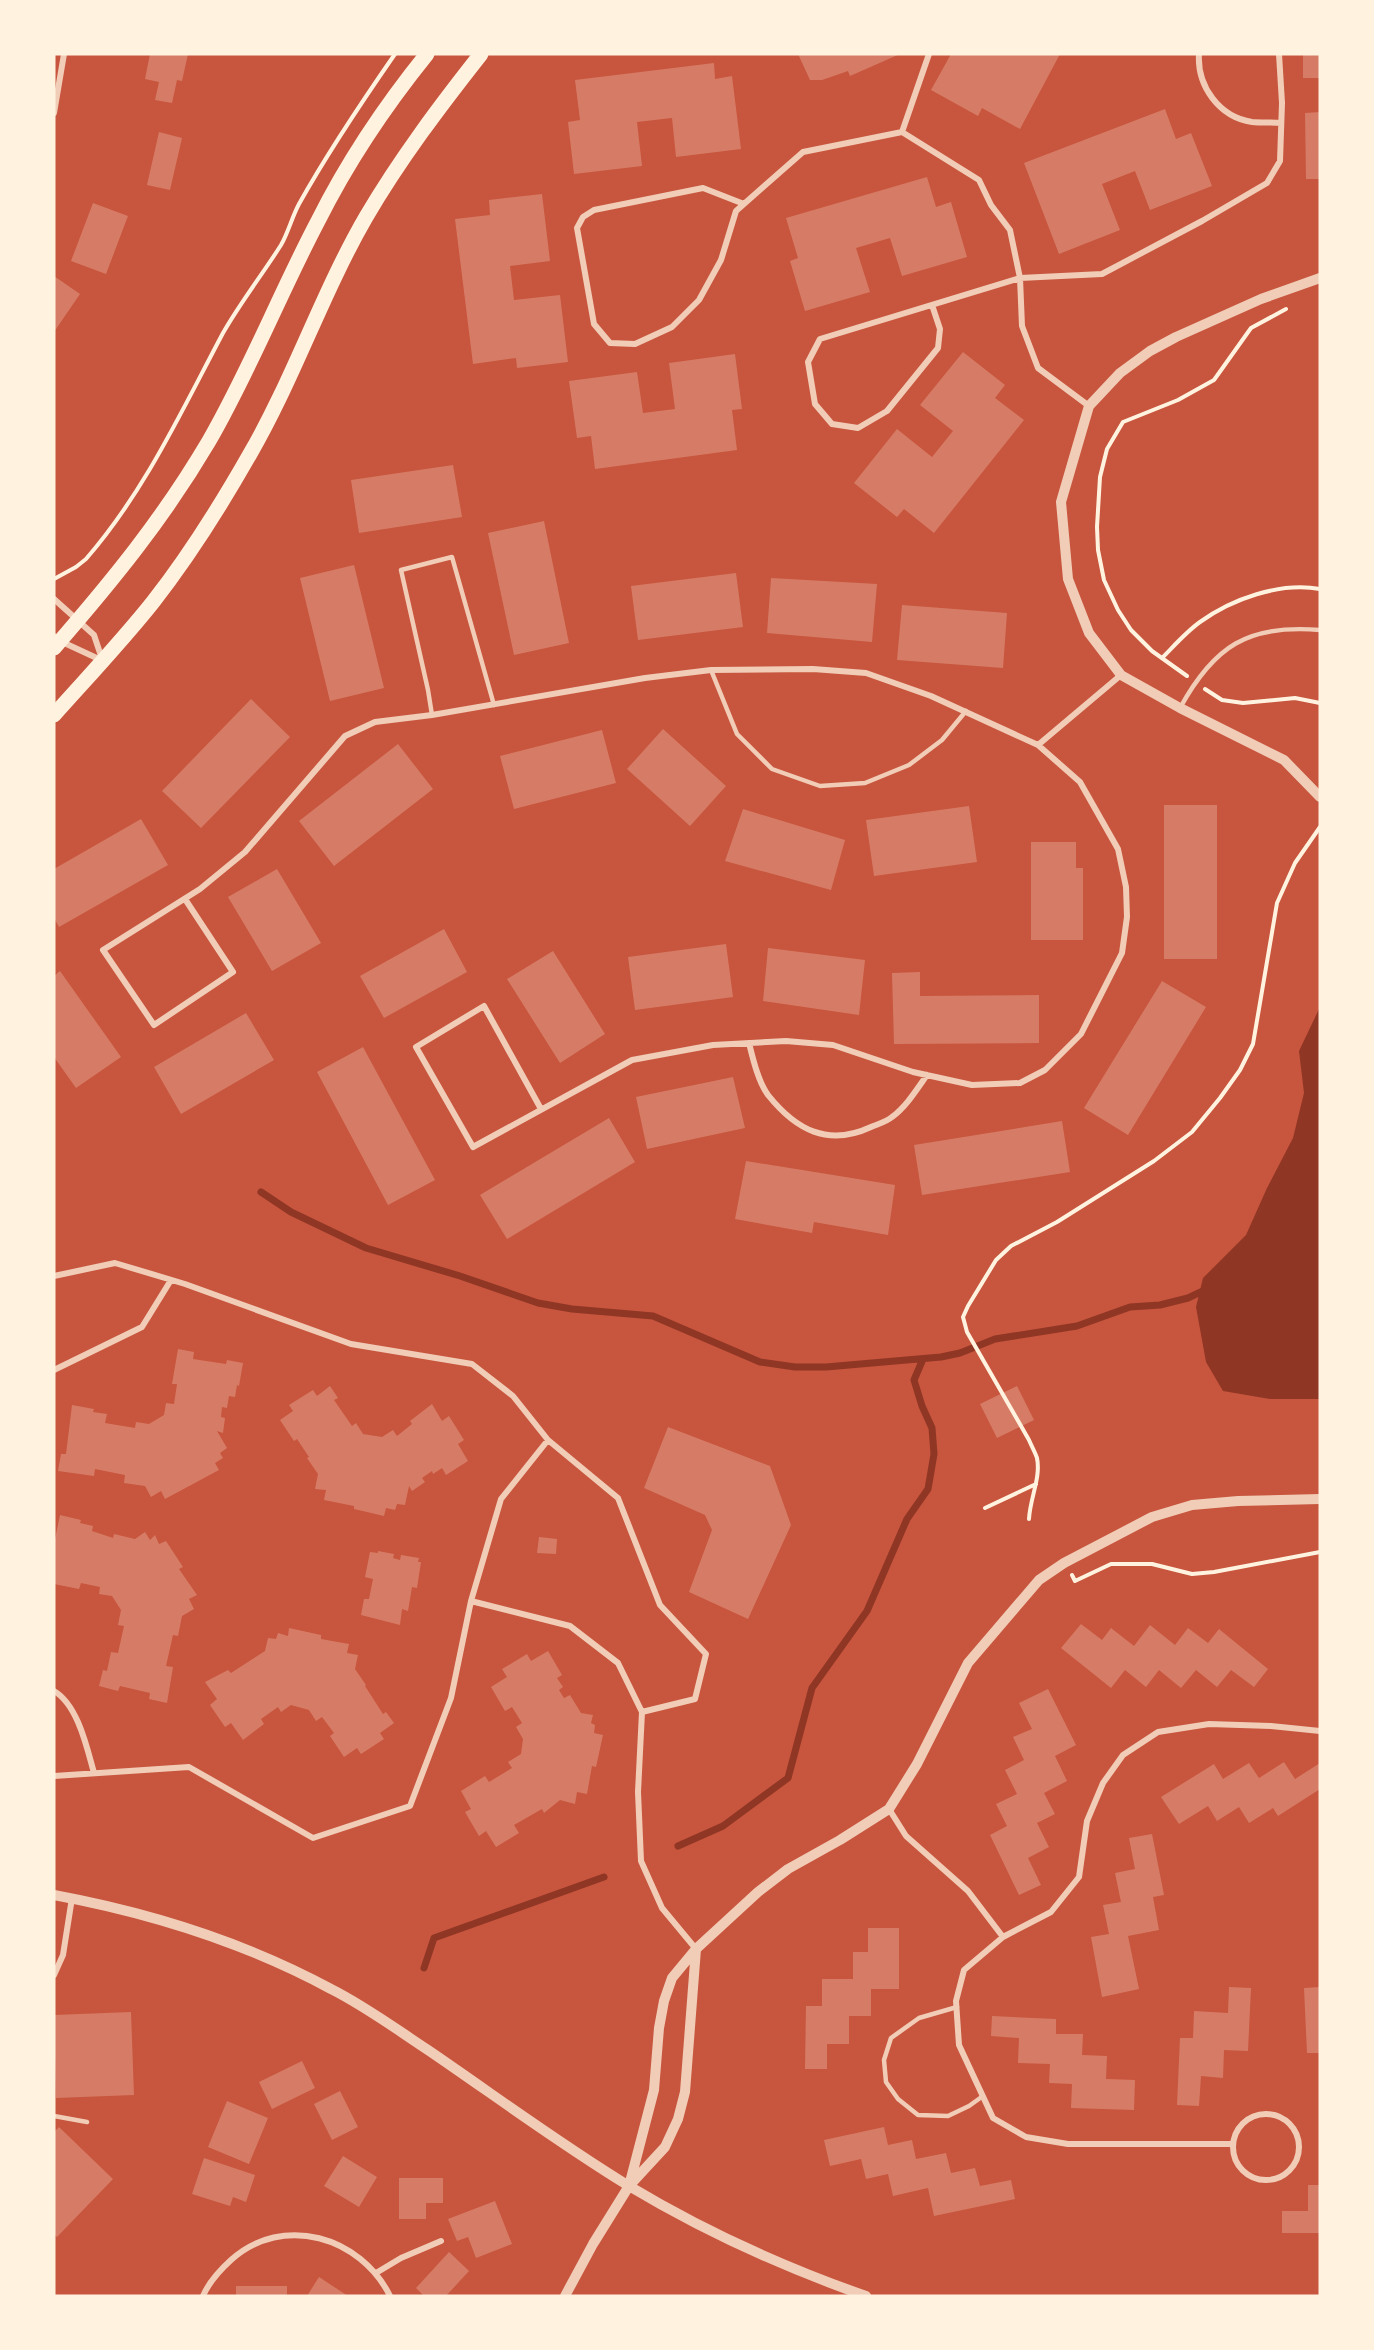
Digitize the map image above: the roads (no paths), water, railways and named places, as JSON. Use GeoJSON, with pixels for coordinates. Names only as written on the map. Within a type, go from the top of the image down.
{"type":"FeatureCollection","features":[{"type":"Feature","properties":{"kind":"main road"},"geometry":{"type":"LineString","coordinates":[[56,642],[79,621],[151,531],[209,440],[330,200],[380,116],[427,54]]}},
{"type":"Feature","properties":{"kind":"main road"},"geometry":{"type":"LineString","coordinates":[[54,715],[151,604],[175,572],[226,493],[273,412],[365,219],[395,170],[440,106],[481,54]]}},
{"type":"Feature","properties":{"kind":"street"},"geometry":{"type":"LineString","coordinates":[[54,113],[64,54]]}},
{"type":"Feature","properties":{"kind":"street"},"geometry":{"type":"LineString","coordinates":[[902,132],[928,54]]}},
{"type":"Feature","properties":{"kind":"street"},"geometry":{"type":"LineString","coordinates":[[1199,54],[1198,70],[1208,95],[1230,115],[1251,122],[1281,123]]}},
{"type":"Feature","properties":{"kind":"street"},"geometry":{"type":"LineString","coordinates":[[932,305],[940,329],[938,348],[887,411],[858,428],[832,424],[815,404],[808,362],[820,339],[1020,278],[1102,274],[1202,221],[1267,183],[1280,161],[1279,54]]}},
{"type":"Feature","properties":{"kind":"street"},"geometry":{"type":"LineString","coordinates":[[744,204],[703,188],[594,210],[583,217],[577,228],[594,324],[610,343],[634,344],[672,327],[699,300],[721,260],[736,211],[744,204],[803,152],[902,132],[979,180],[991,205],[1010,230],[1020,278],[1022,326],[1038,368],[1089,406]]}},
{"type":"Feature","properties":{"kind":"street"},"geometry":{"type":"LineString","coordinates":[[1320,278],[1261,300],[1150,351],[1120,373],[1089,406],[1060,502],[1068,579],[1089,633],[1121,675],[1180,708],[1284,760],[1320,797]]}},
{"type":"Feature","properties":{"kind":"street"},"geometry":{"type":"LineString","coordinates":[[54,598],[94,635],[102,660]]}},
{"type":"Feature","properties":{"kind":"street"},"geometry":{"type":"LineString","coordinates":[[56,642],[102,660]]}},
{"type":"Feature","properties":{"kind":"street"},"geometry":{"type":"LineString","coordinates":[[185,899],[232,972],[154,1025],[103,950],[185,899],[245,852],[345,736],[375,722],[495,705],[645,678],[711,670],[813,669],[867,673],[966,711],[1038,745],[1080,782],[1118,849],[1126,887],[1127,917],[1122,953],[1081,1034],[1045,1070],[1020,1083],[972,1085],[927,1075],[833,1045],[786,1041],[713,1045],[632,1060],[541,1109],[472,1146],[416,1047],[484,1006],[541,1109]]}},
{"type":"Feature","properties":{"kind":"street"},"geometry":{"type":"LineString","coordinates":[[1038,745],[1121,675]]}},
{"type":"Feature","properties":{"kind":"street"},"geometry":{"type":"LineString","coordinates":[[749,1043],[767,1093],[797,1124],[827,1137],[858,1134],[892,1118],[914,1094],[927,1075]]}},
{"type":"Feature","properties":{"kind":"street"},"geometry":{"type":"LineString","coordinates":[[54,1276],[115,1263],[171,1280],[351,1344],[472,1364],[513,1396],[549,1440],[618,1498],[660,1605],[706,1654],[695,1699],[642,1712]]}},
{"type":"Feature","properties":{"kind":"street"},"geometry":{"type":"LineString","coordinates":[[54,1370],[142,1328],[171,1280]]}},
{"type":"Feature","properties":{"kind":"street"},"geometry":{"type":"LineString","coordinates":[[54,1776],[189,1767],[313,1838],[410,1806],[451,1698],[471,1601],[501,1499],[549,1440]]}},
{"type":"Feature","properties":{"kind":"street"},"geometry":{"type":"LineString","coordinates":[[629,2186],[654,2090],[659,2028],[664,2001],[672,1978],[696,1949],[758,1892],[788,1869],[889,1809],[917,1764],[968,1664],[1039,1580],[1064,1563],[1152,1516],[1192,1505],[1238,1501],[1320,1499]]}},
{"type":"Feature","properties":{"kind":"street"},"geometry":{"type":"LineString","coordinates":[[471,1601],[570,1626],[618,1663],[642,1712],[638,1792],[641,1861],[662,1908],[696,1949],[685,2092],[678,2119],[665,2148],[629,2186],[593,2244],[565,2296]]}},
{"type":"Feature","properties":{"kind":"street"},"geometry":{"type":"LineString","coordinates":[[54,1691],[64,1697],[84,1737],[94,1773]]}},
{"type":"Feature","properties":{"kind":"street"},"geometry":{"type":"LineString","coordinates":[[1233,2144],[1068,2144],[1026,2137],[993,2118],[959,2045],[956,2001],[964,1970],[1003,1937],[1051,1912],[1079,1877],[1087,1821],[1103,1783],[1123,1755],[1158,1732],[1209,1724],[1271,1726],[1320,1731]]}},
{"type":"Feature","properties":{"kind":"street"},"geometry":{"type":"LineString","coordinates":[[889,1809],[906,1836],[968,1891],[1003,1937]]}},
{"type":"Feature","properties":{"kind":"street"},"geometry":{"type":"LineString","coordinates":[[54,1895],[148,1916],[200,1932],[269,1959],[333,1989],[388,2023],[629,2186],[703,2228],[768,2258],[866,2296]]}},
{"type":"Feature","properties":{"kind":"street"},"geometry":{"type":"LineString","coordinates":[[54,1974],[63,1955],[72,1898]]}},
{"type":"Feature","properties":{"kind":"street"},"geometry":{"type":"LineString","coordinates":[[1263,2114],[1284,2119],[1293,2127],[1300,2148],[1293,2168],[1285,2175],[1264,2180],[1254,2178],[1238,2164],[1233,2144],[1236,2133],[1243,2124],[1252,2117],[1263,2114]]}},
{"type":"Feature","properties":{"kind":"street"},"geometry":{"type":"LineString","coordinates":[[203,2296],[220,2270],[239,2253],[258,2242],[281,2236],[318,2237],[341,2245],[360,2257],[376,2273],[390,2296]]}},
{"type":"Feature","properties":{"kind":"street"},"geometry":{"type":"LineString","coordinates":[[376,2273],[441,2241]]}},
{"type":"Feature","properties":{"kind":"lane"},"geometry":{"type":"LineString","coordinates":[[432,715],[401,570],[452,557],[495,705]]}},
{"type":"Feature","properties":{"kind":"lane"},"geometry":{"type":"LineString","coordinates":[[1180,708],[1195,681],[1215,657],[1235,644],[1266,631],[1294,628],[1320,630]]}},
{"type":"Feature","properties":{"kind":"lane"},"geometry":{"type":"LineString","coordinates":[[711,670],[737,734],[772,769],[820,786],[865,783],[909,765],[942,740],[966,711]]}},
{"type":"Feature","properties":{"kind":"lane"},"geometry":{"type":"LineString","coordinates":[[957,2007],[919,2018],[891,2038],[884,2060],[886,2082],[898,2099],[918,2115],[948,2116],[983,2096]]}},
{"type":"Feature","properties":{"kind":"lane"},"geometry":{"type":"LineString","coordinates":[[54,2116],[87,2122]]}},
{"type":"Feature","properties":{"kind":"waterway"},"geometry":{"type":"LineString","coordinates":[[261,1192],[291,1212],[366,1248],[460,1276],[538,1303],[572,1309],[653,1316],[760,1362],[795,1367],[826,1367],[941,1357],[960,1353],[995,1339],[1077,1326],[1130,1307],[1160,1305],[1188,1298],[1207,1289]]}},
{"type":"Feature","properties":{"kind":"waterway"},"geometry":{"type":"LineString","coordinates":[[678,1846],[723,1826],[788,1778],[812,1688],[867,1611],[907,1519],[928,1489],[934,1454],[932,1428],[914,1380],[923,1359]]}},
{"type":"Feature","properties":{"kind":"waterway"},"geometry":{"type":"LineString","coordinates":[[424,1968],[434,1938],[604,1877]]}}]}
